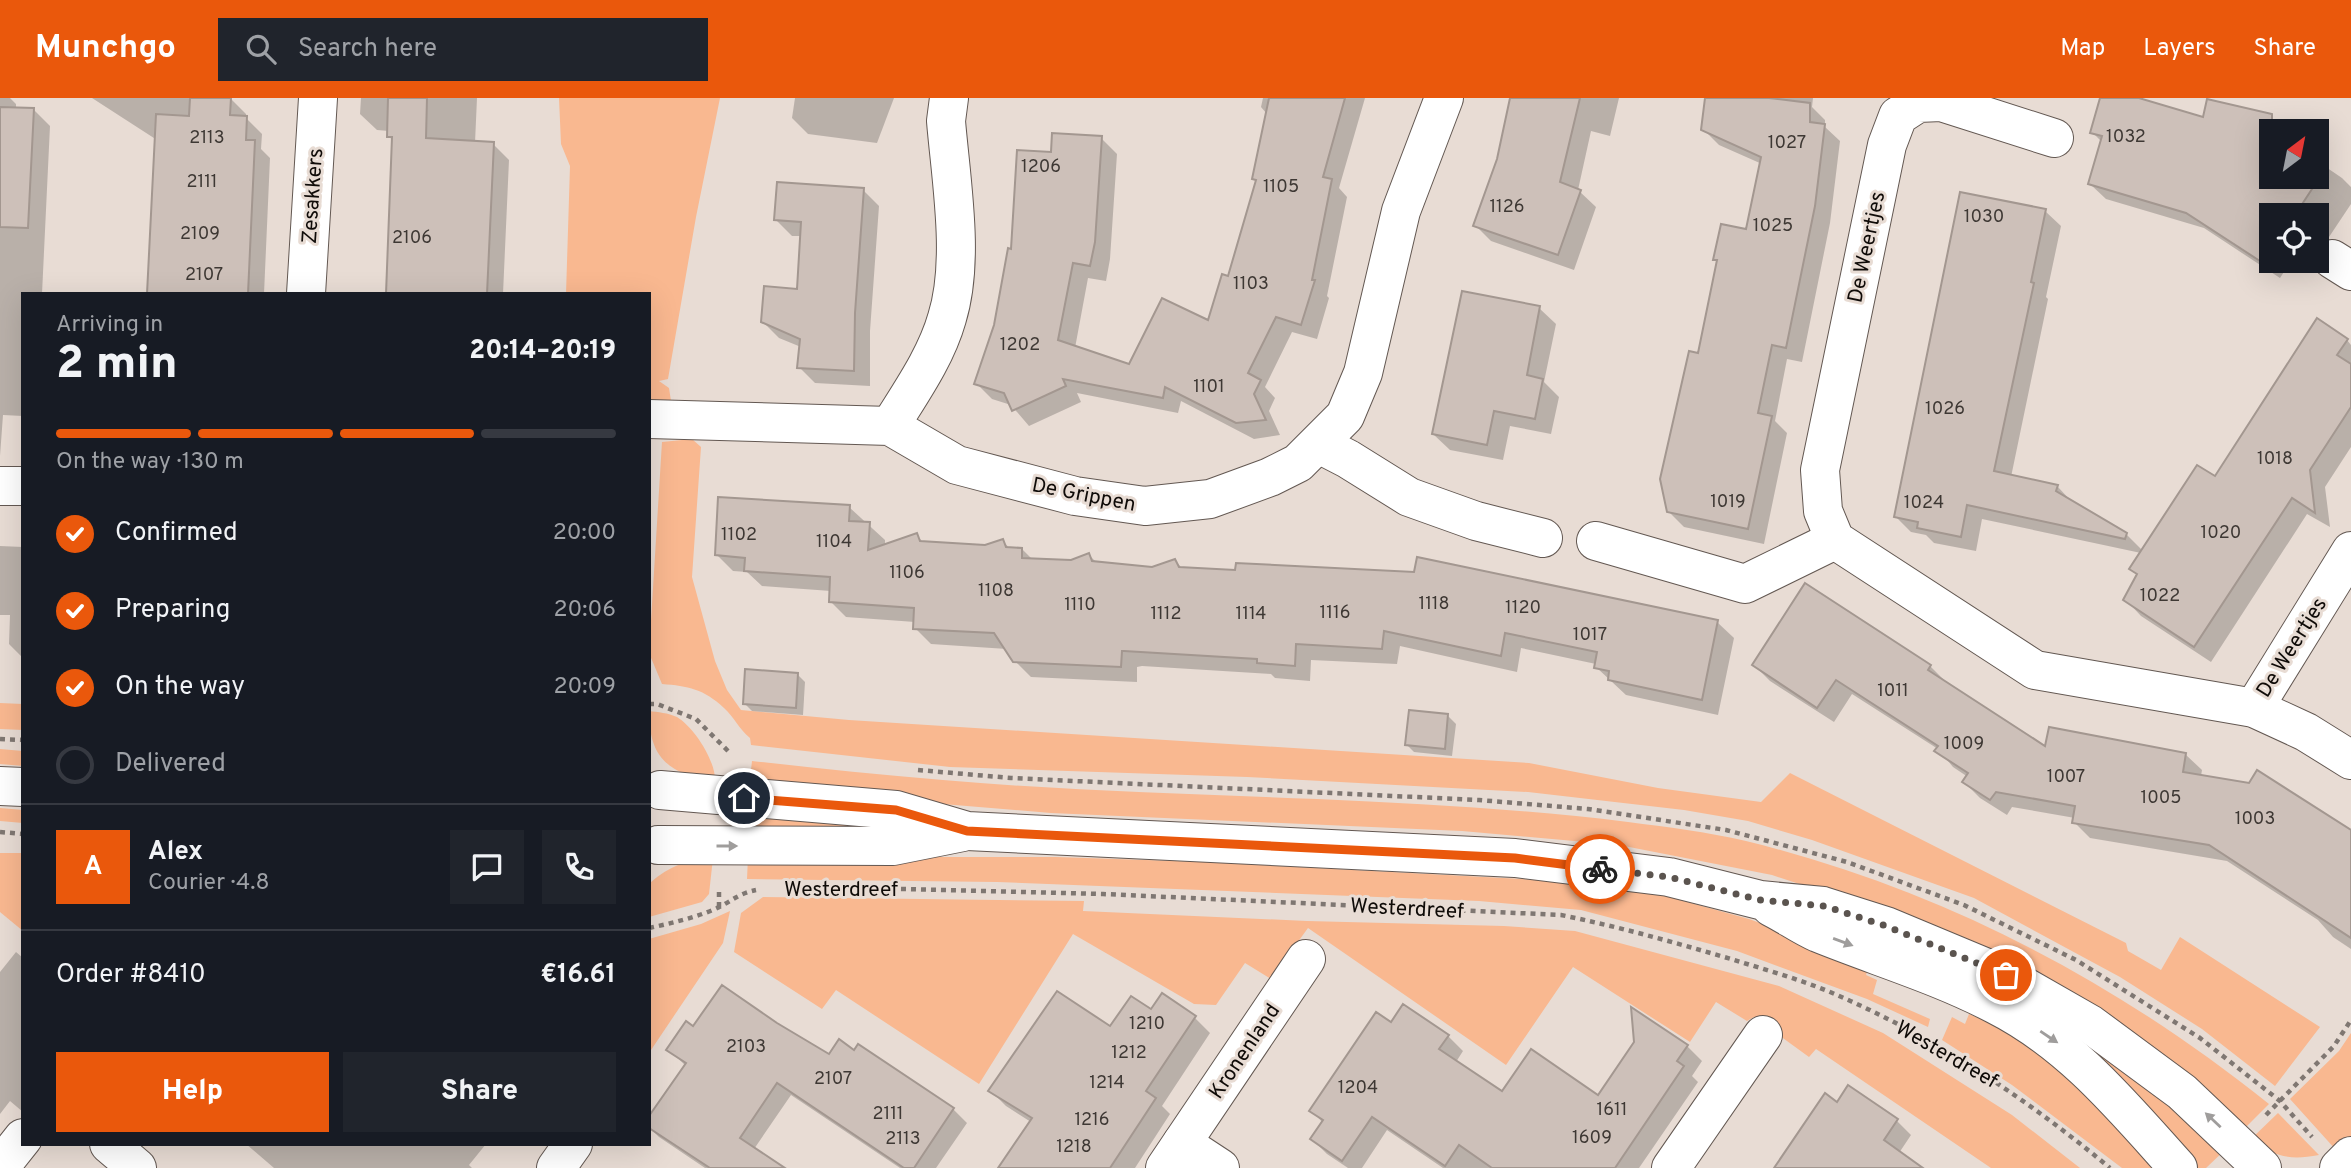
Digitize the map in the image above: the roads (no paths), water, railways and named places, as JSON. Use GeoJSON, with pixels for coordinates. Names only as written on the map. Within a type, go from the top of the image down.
{"type":"FeatureCollection","features":[{"type":"Feature","properties":{"kind":"street","name":"Zesakkers"},"geometry":{"type":"LineString","coordinates":[[306,292],[318,98]]}},
{"type":"Feature","properties":{"kind":"street"},"geometry":{"type":"LineString","coordinates":[[890,426],[926,368],[947,318],[956,263],[946,121],[949,98]]}},
{"type":"Feature","properties":{"kind":"street","name":"De Grippen"},"geometry":{"type":"LineString","coordinates":[[651,419],[890,426],[957,465],[1075,496],[1145,506],[1210,499],[1270,477],[1297,463],[1345,416],[1363,373],[1401,211],[1444,98]]}},
{"type":"Feature","properties":{"kind":"street","name":"De Weertjes"},"geometry":{"type":"LineString","coordinates":[[2054,138],[1941,102],[1918,103],[1898,116],[1887,145],[1820,470],[1823,511],[1835,540],[2035,670],[2254,708],[2306,732],[2351,760]]}},
{"type":"Feature","properties":{"kind":"street"},"geometry":{"type":"LineString","coordinates":[[1319,444],[1409,497],[1476,521],[1543,538]]}},
{"type":"Feature","properties":{"kind":"street"},"geometry":{"type":"LineString","coordinates":[[0,486],[21,486]]}},
{"type":"Feature","properties":{"kind":"street"},"geometry":{"type":"LineString","coordinates":[[1596,541],[1745,584],[1835,540]]}},
{"type":"Feature","properties":{"kind":"street","name":"De Weertjes"},"geometry":{"type":"LineString","coordinates":[[2254,708],[2351,551]]}},
{"type":"Feature","properties":{"kind":"street"},"geometry":{"type":"LineString","coordinates":[[654,852],[665,824],[665,807],[655,783]]}},
{"type":"Feature","properties":{"kind":"street","name":"Westerdreef"},"geometry":{"type":"LineString","coordinates":[[655,783],[896,810],[967,831],[1515,858],[1669,877],[1760,900],[1824,906],[1886,926],[2006,975],[2090,1024],[2182,1092],[2262,1168]]}},
{"type":"Feature","properties":{"kind":"street"},"geometry":{"type":"LineString","coordinates":[[0,786],[21,788]]}},
{"type":"Feature","properties":{"kind":"street","name":"Westerdreef"},"geometry":{"type":"LineString","coordinates":[[654,852],[893,846],[967,831]]}},
{"type":"Feature","properties":{"kind":"street","name":"Westerdreef"},"geometry":{"type":"LineString","coordinates":[[1760,900],[1816,932],[1909,966],[1997,1005],[2056,1042],[2096,1078],[2178,1168]]}},
{"type":"Feature","properties":{"kind":"street","name":"Kronenland"},"geometry":{"type":"LineString","coordinates":[[1220,1168],[1174,1156],[1306,959]]}},
{"type":"Feature","properties":{"kind":"street"},"geometry":{"type":"LineString","coordinates":[[1671,1168],[1763,1035]]}},
{"type":"Feature","properties":{"kind":"street"},"geometry":{"type":"LineString","coordinates":[[0,1167],[21,1141]]}},
{"type":"Feature","properties":{"kind":"street"},"geometry":{"type":"LineString","coordinates":[[111,1146],[137,1168]]}},
{"type":"Feature","properties":{"kind":"street"},"geometry":{"type":"LineString","coordinates":[[2339,1168],[2351,1156]]}}]}
